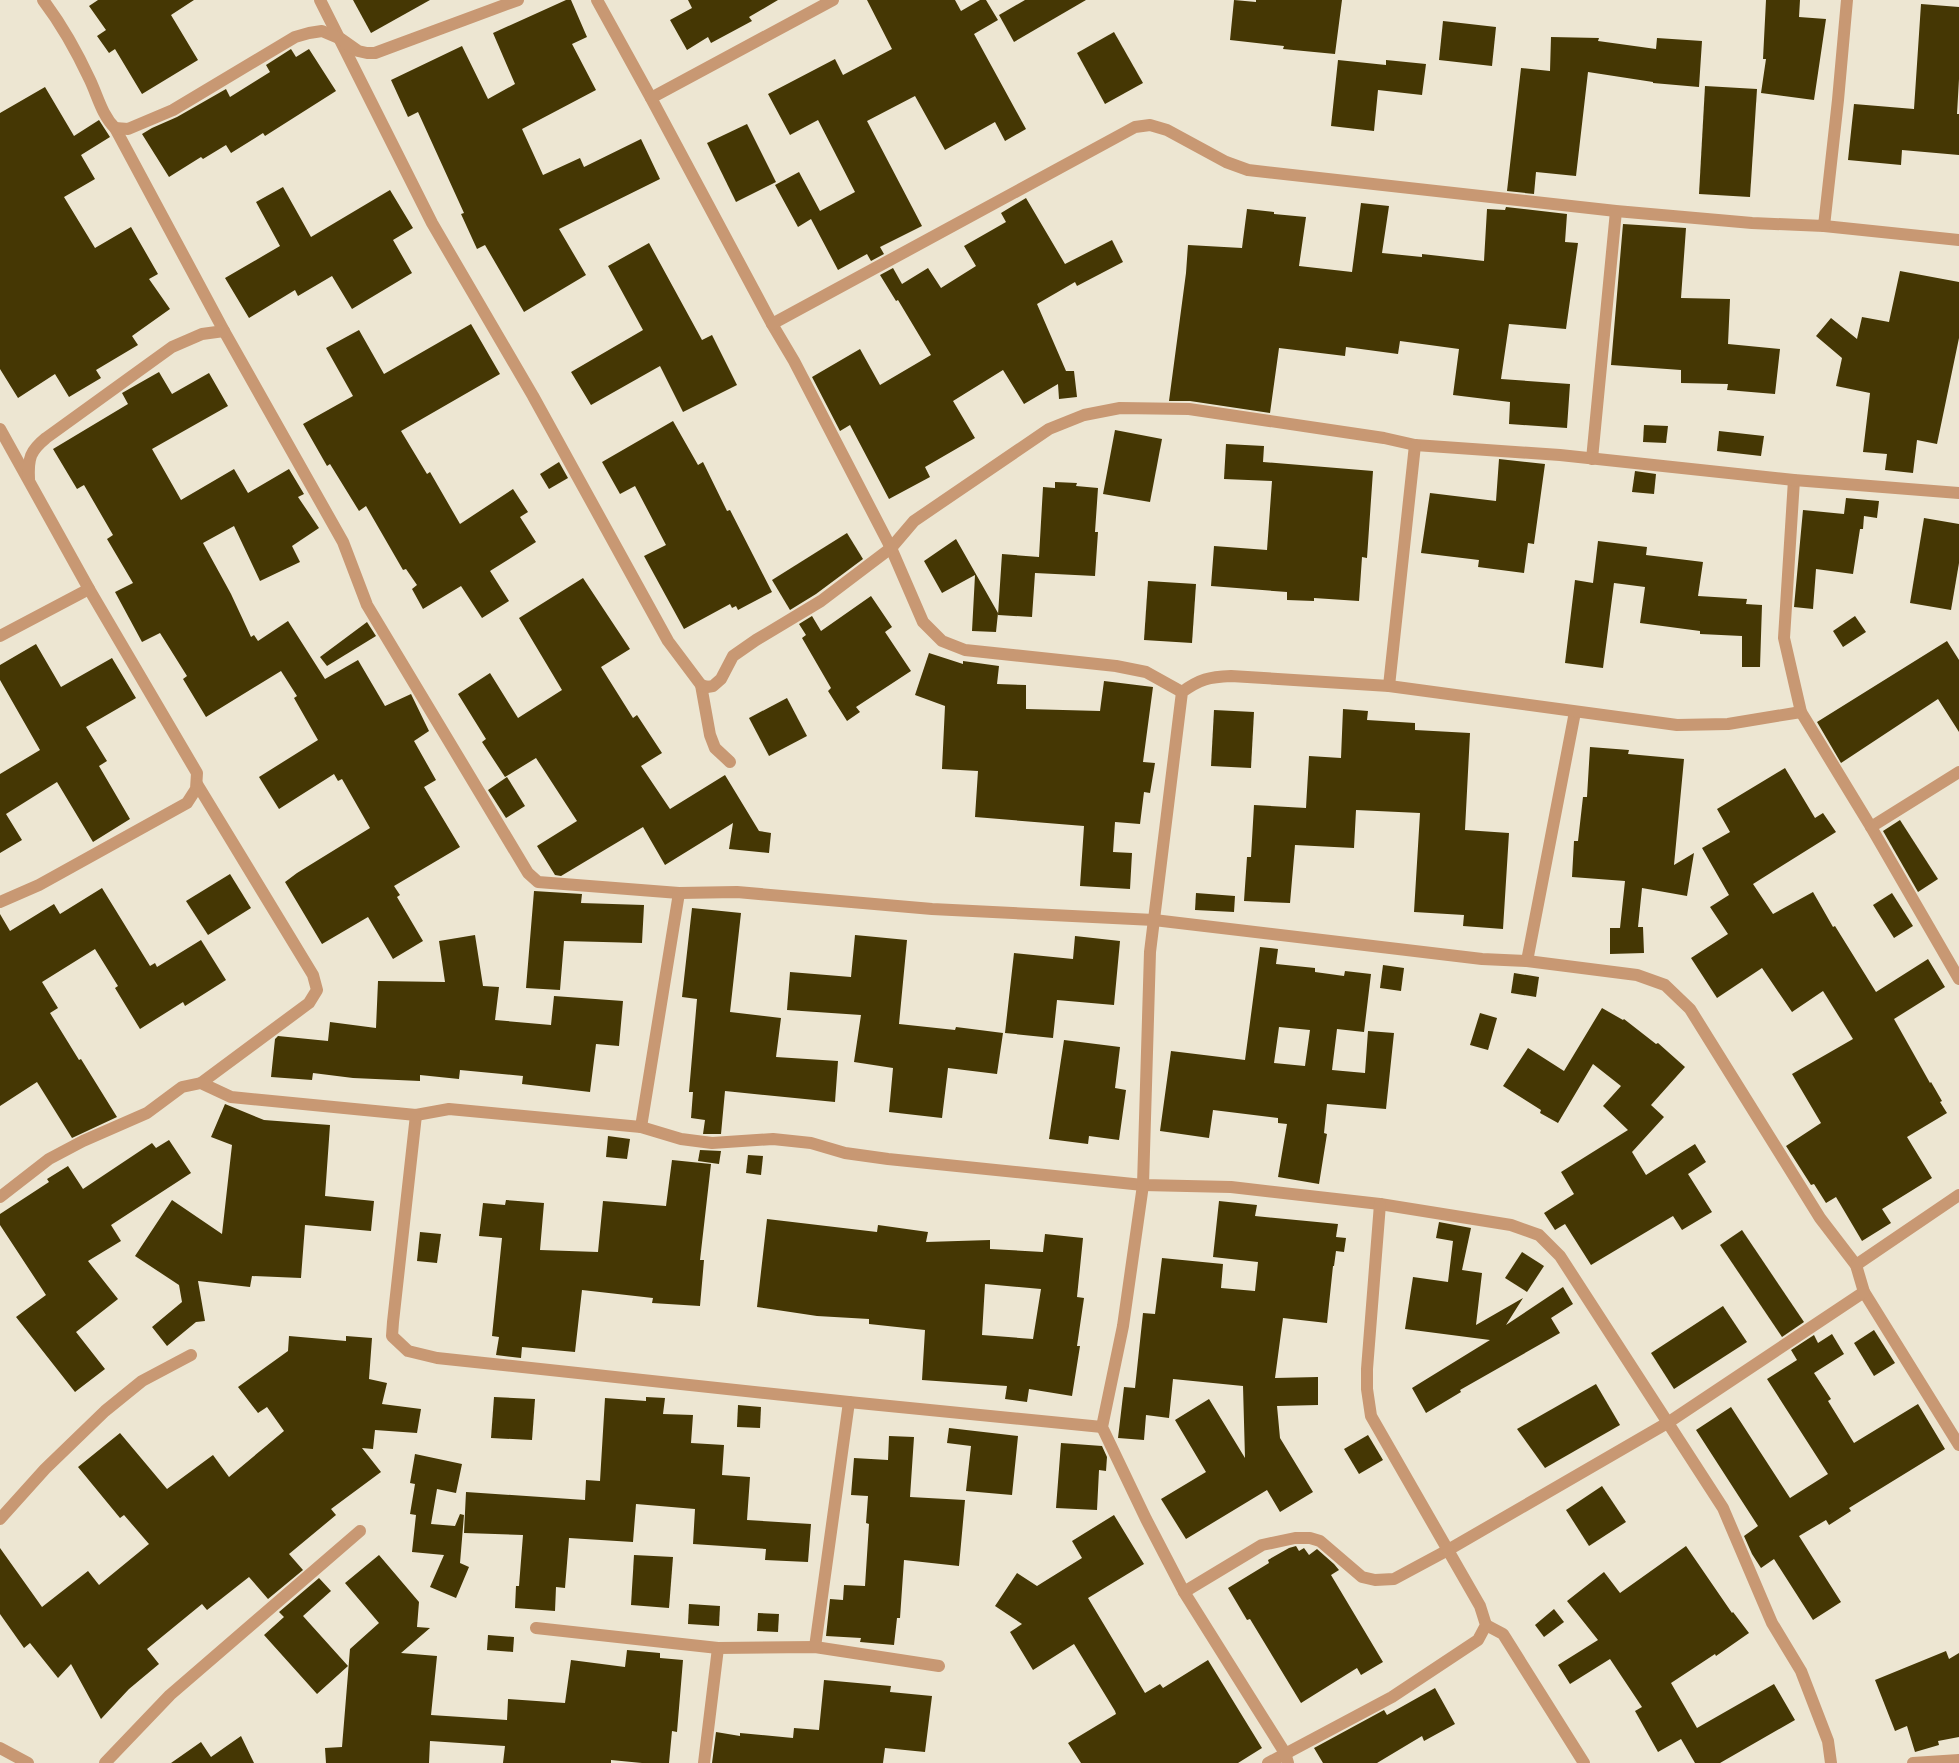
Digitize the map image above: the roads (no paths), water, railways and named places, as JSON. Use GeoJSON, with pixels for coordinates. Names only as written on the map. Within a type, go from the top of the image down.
{"type":"FeatureCollection","features":[{"type":"Feature","properties":{"kind":"street"},"geometry":{"type":"LineString","coordinates":[[43,0],[61,23],[91,81],[107,120],[115,128],[224,331],[343,542],[367,605],[528,873],[538,882],[679,893],[736,892],[932,909],[1154,920],[1482,959],[1527,961],[1638,976],[1665,985],[1690,1009],[1820,1218],[1856,1265],[1864,1292],[1959,1445]]}},
{"type":"Feature","properties":{"kind":"street"},"geometry":{"type":"LineString","coordinates":[[320,0],[432,223],[533,396],[668,641],[701,685],[710,735],[715,748],[730,762]]}},
{"type":"Feature","properties":{"kind":"street"},"geometry":{"type":"LineString","coordinates":[[115,128],[128,129],[172,110],[295,37],[322,31],[341,39],[358,51],[375,53],[518,0]]}},
{"type":"Feature","properties":{"kind":"street"},"geometry":{"type":"LineString","coordinates":[[597,0],[652,98],[772,324],[794,361],[891,548],[923,622],[942,641],[965,650],[1116,666],[1146,672],[1182,692]]}},
{"type":"Feature","properties":{"kind":"street"},"geometry":{"type":"LineString","coordinates":[[652,98],[833,0]]}},
{"type":"Feature","properties":{"kind":"street"},"geometry":{"type":"LineString","coordinates":[[1824,226],[1838,100],[1846,0]]}},
{"type":"Feature","properties":{"kind":"street"},"geometry":{"type":"LineString","coordinates":[[772,324],[1135,127],[1150,125],[1167,130],[1226,162],[1248,170],[1616,211],[1752,224],[1824,226],[1959,240]]}},
{"type":"Feature","properties":{"kind":"street"},"geometry":{"type":"LineString","coordinates":[[1592,459],[1616,211]]}},
{"type":"Feature","properties":{"kind":"street"},"geometry":{"type":"LineString","coordinates":[[29,479],[29,459],[34,448],[46,438],[172,347],[202,334],[224,331]]}},
{"type":"Feature","properties":{"kind":"street"},"geometry":{"type":"LineString","coordinates":[[701,685],[713,686],[721,679],[734,656],[756,640],[821,600],[891,548],[914,521],[1049,430],[1084,415],[1120,408],[1189,409],[1384,438],[1415,445],[1592,459],[1794,480],[1959,493]]}},
{"type":"Feature","properties":{"kind":"street"},"geometry":{"type":"LineString","coordinates":[[0,429],[89,589],[197,773],[196,789],[187,803],[39,885],[0,902]]}},
{"type":"Feature","properties":{"kind":"street"},"geometry":{"type":"LineString","coordinates":[[1389,686],[1415,445]]}},
{"type":"Feature","properties":{"kind":"street"},"geometry":{"type":"LineString","coordinates":[[1794,480],[1784,638],[1801,712],[1871,827],[1959,979]]}},
{"type":"Feature","properties":{"kind":"street"},"geometry":{"type":"LineString","coordinates":[[0,636],[89,589]]}},
{"type":"Feature","properties":{"kind":"street"},"geometry":{"type":"LineString","coordinates":[[1286,1758],[1184,1592],[1146,1519],[1102,1427],[1123,1326],[1143,1185],[1150,952],[1182,692],[1198,681],[1212,676],[1389,686],[1677,726],[1728,724],[1801,712]]}},
{"type":"Feature","properties":{"kind":"street"},"geometry":{"type":"LineString","coordinates":[[1527,961],[1575,712]]}},
{"type":"Feature","properties":{"kind":"street"},"geometry":{"type":"LineString","coordinates":[[1871,827],[1959,772]]}},
{"type":"Feature","properties":{"kind":"street"},"geometry":{"type":"LineString","coordinates":[[0,1197],[48,1159],[82,1141],[147,1113],[182,1087],[201,1083],[308,1004],[317,990],[314,975],[196,784]]}},
{"type":"Feature","properties":{"kind":"street"},"geometry":{"type":"LineString","coordinates":[[641,1127],[679,893]]}},
{"type":"Feature","properties":{"kind":"street"},"geometry":{"type":"LineString","coordinates":[[201,1083],[231,1097],[416,1115],[449,1109],[641,1127],[681,1138],[712,1143],[782,1140],[811,1143],[845,1153],[888,1159],[1143,1185],[1231,1187],[1380,1204],[1511,1225],[1539,1235],[1560,1256],[1724,1508],[1772,1623],[1801,1671],[1828,1741],[1831,1763]]}},
{"type":"Feature","properties":{"kind":"street"},"geometry":{"type":"LineString","coordinates":[[416,1115],[392,1322],[392,1336],[408,1351],[437,1358],[1102,1427]]}},
{"type":"Feature","properties":{"kind":"street"},"geometry":{"type":"LineString","coordinates":[[1856,1265],[1959,1195]]}},
{"type":"Feature","properties":{"kind":"street"},"geometry":{"type":"LineString","coordinates":[[1380,1204],[1367,1369],[1367,1390],[1371,1416],[1480,1606],[1486,1625],[1503,1634],[1584,1763]]}},
{"type":"Feature","properties":{"kind":"street"},"geometry":{"type":"LineString","coordinates":[[1184,1592],[1262,1545],[1295,1538],[1310,1538],[1320,1541],[1362,1577],[1375,1580],[1394,1579],[1448,1550],[1669,1422],[1864,1292]]}},
{"type":"Feature","properties":{"kind":"street"},"geometry":{"type":"LineString","coordinates":[[0,1519],[45,1468],[105,1412],[142,1381],[190,1355]]}},
{"type":"Feature","properties":{"kind":"street"},"geometry":{"type":"LineString","coordinates":[[815,1647],[849,1402]]}},
{"type":"Feature","properties":{"kind":"street"},"geometry":{"type":"LineString","coordinates":[[105,1763],[170,1696],[360,1530]]}},
{"type":"Feature","properties":{"kind":"street"},"geometry":{"type":"LineString","coordinates":[[1268,1763],[1286,1758],[1392,1697],[1478,1640],[1486,1625]]}},
{"type":"Feature","properties":{"kind":"street"},"geometry":{"type":"LineString","coordinates":[[536,1628],[718,1648],[815,1647],[939,1666]]}},
{"type":"Feature","properties":{"kind":"street"},"geometry":{"type":"LineString","coordinates":[[704,1763],[718,1648]]}},
{"type":"Feature","properties":{"kind":"street"},"geometry":{"type":"LineString","coordinates":[[0,1748],[28,1763]]}},
{"type":"Feature","properties":{"kind":"street"},"geometry":{"type":"LineString","coordinates":[[1913,1763],[1959,1760]]}}]}
